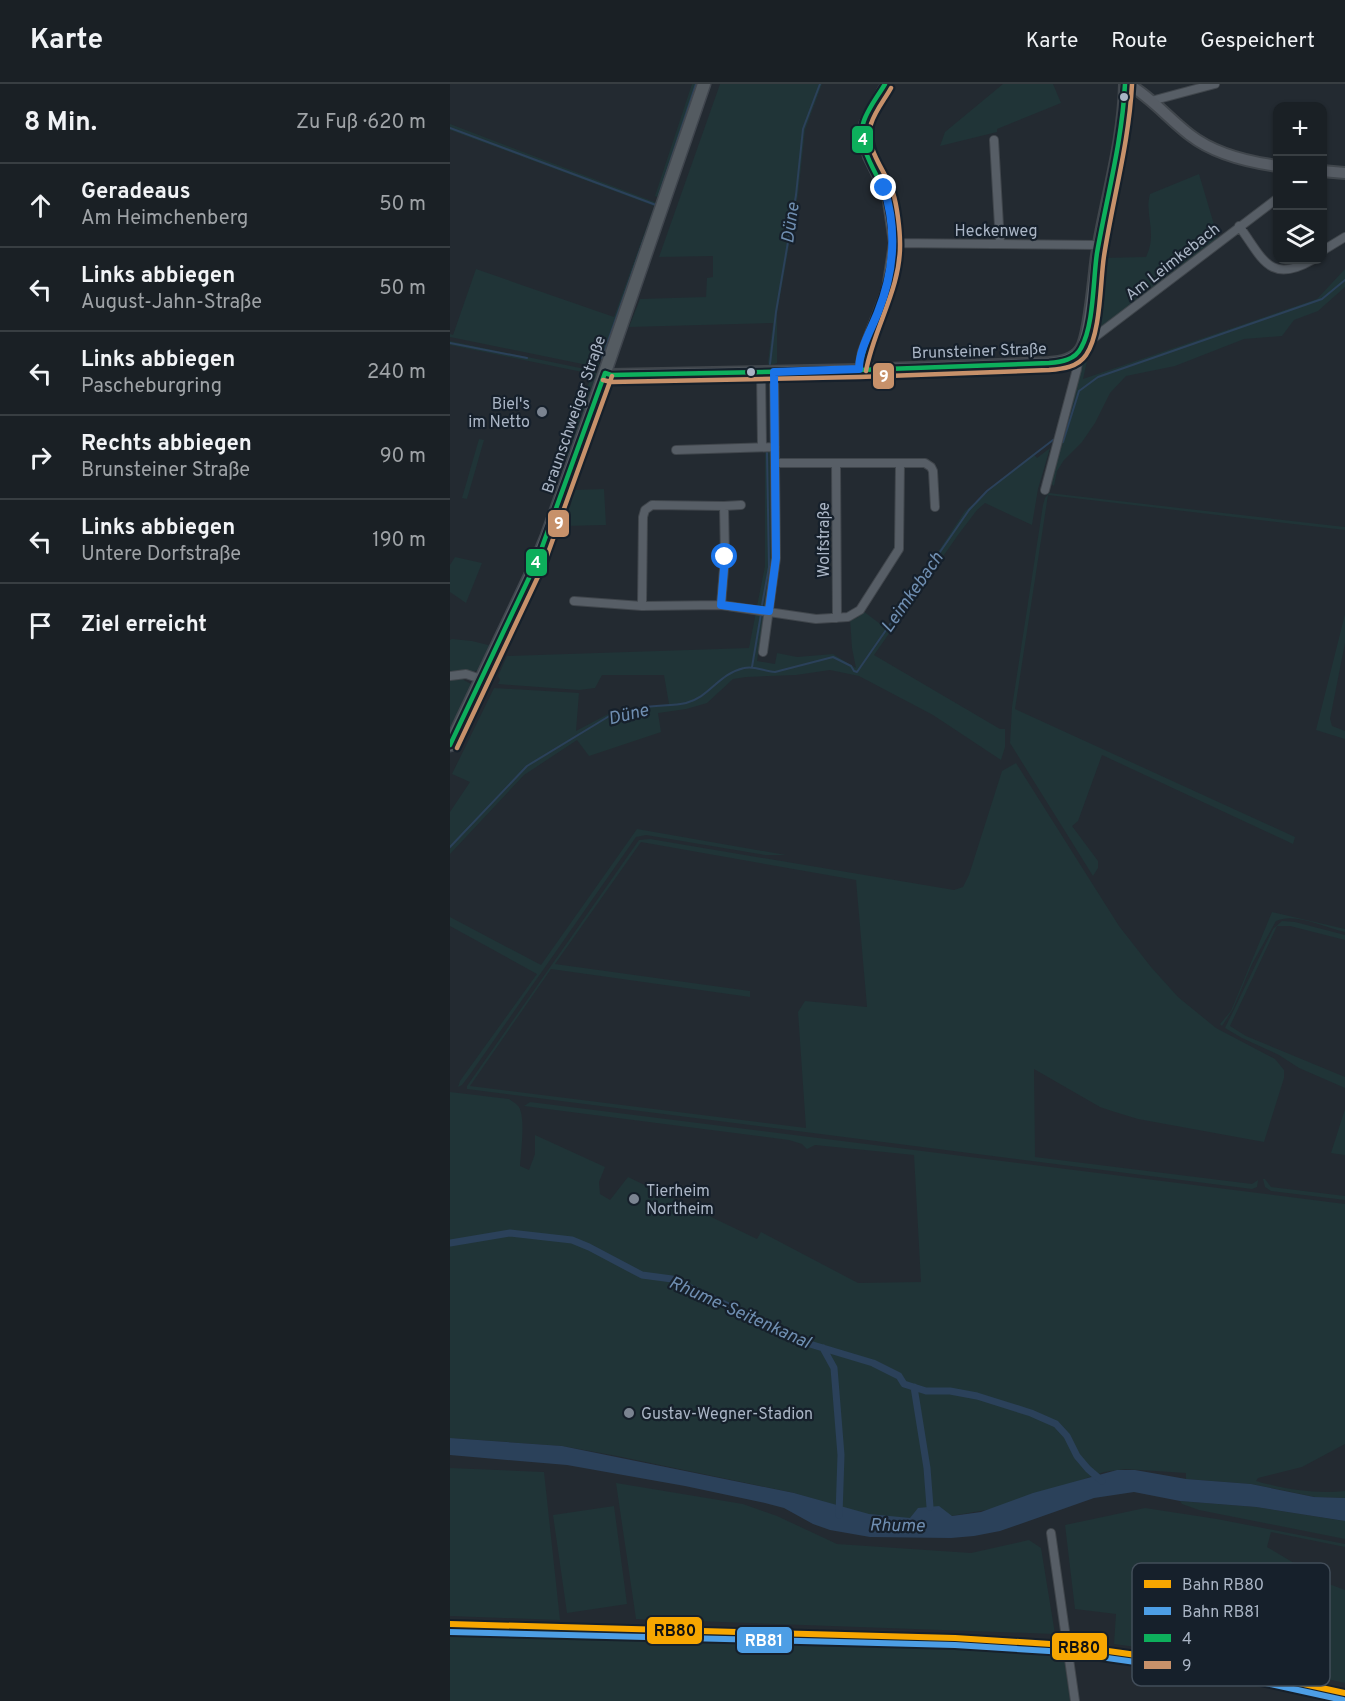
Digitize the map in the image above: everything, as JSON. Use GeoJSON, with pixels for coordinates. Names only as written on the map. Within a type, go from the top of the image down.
{"type":"FeatureCollection","features":[{"type":"Feature","properties":{"kind":"main road","name":"Braunschweiger Straße"},"geometry":{"type":"LineString","coordinates":[[450,745],[537,561],[605,373],[704,84]]}},
{"type":"Feature","properties":{"kind":"street"},"geometry":{"type":"LineString","coordinates":[[859,369],[862,352],[886,289],[893,243],[886,195],[867,157],[863,140],[863,124],[885,84]]}},
{"type":"Feature","properties":{"kind":"street"},"geometry":{"type":"LineString","coordinates":[[1045,490],[1088,325],[1099,244],[1117,154],[1126,84],[1151,101],[1203,144],[1234,156],[1273,165]]}},
{"type":"Feature","properties":{"kind":"street"},"geometry":{"type":"LineString","coordinates":[[1151,101],[1215,84]]}},
{"type":"Feature","properties":{"kind":"street"},"geometry":{"type":"LineString","coordinates":[[994,140],[1000,243]]}},
{"type":"Feature","properties":{"kind":"street"},"geometry":{"type":"LineString","coordinates":[[1327,171],[1345,173]]}},
{"type":"Feature","properties":{"kind":"street","name":"Am Leimkebach"},"geometry":{"type":"LineString","coordinates":[[1081,349],[1273,202]]}},
{"type":"Feature","properties":{"kind":"street"},"geometry":{"type":"LineString","coordinates":[[1239,226],[1264,260],[1274,268],[1288,270],[1302,264]]}},
{"type":"Feature","properties":{"kind":"street"},"geometry":{"type":"LineString","coordinates":[[1327,248],[1345,237]]}},
{"type":"Feature","properties":{"kind":"street","name":"Heckenweg"},"geometry":{"type":"LineString","coordinates":[[893,243],[1099,244]]}},
{"type":"Feature","properties":{"kind":"street","name":"Brunsteiner Straße"},"geometry":{"type":"LineString","coordinates":[[605,373],[611,375],[774,372],[1054,362],[1070,359],[1081,349]]}},
{"type":"Feature","properties":{"kind":"street"},"geometry":{"type":"LineString","coordinates":[[761,372],[762,447]]}},
{"type":"Feature","properties":{"kind":"street"},"geometry":{"type":"LineString","coordinates":[[763,652],[776,558],[774,372]]}},
{"type":"Feature","properties":{"kind":"street"},"geometry":{"type":"LineString","coordinates":[[676,450],[775,447]]}},
{"type":"Feature","properties":{"kind":"street","name":"Wolfstraße"},"geometry":{"type":"LineString","coordinates":[[836,463],[837,618]]}},
{"type":"Feature","properties":{"kind":"street"},"geometry":{"type":"LineString","coordinates":[[574,601],[642,606],[721,605],[806,618],[837,618],[853,615],[861,610],[898,552],[900,463]]}},
{"type":"Feature","properties":{"kind":"street"},"geometry":{"type":"LineString","coordinates":[[775,464],[925,463],[931,467],[934,474],[935,507]]}},
{"type":"Feature","properties":{"kind":"street"},"geometry":{"type":"LineString","coordinates":[[642,606],[645,510],[652,505],[741,505]]}},
{"type":"Feature","properties":{"kind":"street"},"geometry":{"type":"LineString","coordinates":[[721,605],[725,557],[724,506]]}},
{"type":"Feature","properties":{"kind":"street"},"geometry":{"type":"LineString","coordinates":[[450,676],[466,674],[481,679]]}},
{"type":"Feature","properties":{"kind":"street"},"geometry":{"type":"LineString","coordinates":[[1051,1533],[1075,1701]]}},
{"type":"Feature","properties":{"kind":"green space"},"geometry":{"type":"Polygon","coordinates":[[[692,84],[700,84],[662,199],[655,196],[692,84]]]}},
{"type":"Feature","properties":{"kind":"green space"},"geometry":{"type":"Polygon","coordinates":[[[720,84],[822,84],[805,130],[798,195],[777,314],[777,363],[769,366],[773,323],[629,327],[640,299],[706,297],[707,278],[713,277],[713,256],[659,257],[720,84]]]}},
{"type":"Feature","properties":{"kind":"green space"},"geometry":{"type":"Polygon","coordinates":[[[1003,84],[1053,84],[1061,103],[997,129],[997,132],[940,146],[945,132],[1003,84]]]}},
{"type":"Feature","properties":{"kind":"green space"},"geometry":{"type":"Polygon","coordinates":[[[450,124],[657,203],[605,361],[597,362],[602,366],[597,367],[450,337],[450,334],[453,335],[476,269],[614,317],[654,206],[450,130],[450,124]]]}},
{"type":"Feature","properties":{"kind":"green space"},"geometry":{"type":"Polygon","coordinates":[[[1199,174],[1218,238],[1101,331],[1091,325],[1101,258],[1146,257],[1151,240],[1150,194],[1199,174]]]}},
{"type":"Feature","properties":{"kind":"green space"},"geometry":{"type":"Polygon","coordinates":[[[1345,269],[1345,287],[1318,311],[1294,320],[1282,336],[1244,339],[1175,366],[1126,376],[1110,393],[1095,423],[1082,442],[1064,460],[1057,471],[1054,486],[1049,482],[1084,351],[1087,347],[1090,347],[1083,379],[1317,299],[1345,269]]]}},
{"type":"Feature","properties":{"kind":"green space"},"geometry":{"type":"Polygon","coordinates":[[[450,341],[590,370],[598,374],[571,458],[563,457],[592,374],[450,345],[450,341]]]}},
{"type":"Feature","properties":{"kind":"green space"},"geometry":{"type":"Polygon","coordinates":[[[479,439],[484,440],[467,499],[462,498],[479,439]]]}},
{"type":"Feature","properties":{"kind":"green space"},"geometry":{"type":"Polygon","coordinates":[[[1050,448],[1038,489],[1032,525],[985,503],[958,535],[874,655],[1000,729],[1005,729],[1005,747],[1001,760],[933,715],[859,676],[830,670],[796,675],[733,679],[707,703],[658,713],[661,732],[589,756],[577,740],[524,775],[450,854],[450,812],[470,782],[452,774],[494,688],[579,693],[576,731],[614,711],[615,714],[623,714],[638,708],[669,704],[664,675],[602,675],[595,688],[579,690],[498,684],[500,680],[498,676],[507,656],[749,648],[756,612],[765,615],[757,661],[775,664],[777,653],[797,657],[833,654],[856,668],[850,619],[857,618],[863,611],[887,629],[965,511],[1033,454],[1037,458],[1050,448]]]}},
{"type":"Feature","properties":{"kind":"green space"},"geometry":{"type":"Polygon","coordinates":[[[765,451],[772,451],[773,564],[767,604],[757,606],[765,566],[765,451]]]}},
{"type":"Feature","properties":{"kind":"green space"},"geometry":{"type":"Polygon","coordinates":[[[604,489],[606,525],[563,526],[571,504],[573,490],[604,489]]]}},
{"type":"Feature","properties":{"kind":"green space"},"geometry":{"type":"Polygon","coordinates":[[[1049,493],[1345,527],[1345,530],[1048,495],[1015,709],[1295,837],[1293,844],[1102,755],[1078,821],[1072,826],[1098,861],[1098,868],[1093,876],[1010,743],[1012,707],[1043,505],[1045,498],[1049,493]]]}},
{"type":"Feature","properties":{"kind":"green space"},"geometry":{"type":"Polygon","coordinates":[[[455,557],[482,563],[466,603],[450,592],[450,565],[455,557]]]}},
{"type":"Feature","properties":{"kind":"green space"},"geometry":{"type":"Polygon","coordinates":[[[1345,614],[1345,643],[1330,719],[1332,726],[1345,731],[1345,739],[1316,730],[1345,614]]]}},
{"type":"Feature","properties":{"kind":"green space"},"geometry":{"type":"Polygon","coordinates":[[[450,640],[492,646],[482,669],[450,672],[450,640]]]}},
{"type":"Feature","properties":{"kind":"green space"},"geometry":{"type":"Polygon","coordinates":[[[462,679],[471,684],[471,691],[450,737],[450,680],[462,679]]]}},
{"type":"Feature","properties":{"kind":"green space"},"geometry":{"type":"Polygon","coordinates":[[[1016,763],[1119,926],[1178,997],[1216,1028],[1275,1059],[1284,1070],[1284,1078],[1264,1142],[1138,1119],[1115,1112],[1100,1107],[1034,1069],[1035,1157],[1252,1184],[1258,1180],[1257,1187],[1252,1189],[467,1089],[639,840],[650,839],[954,890],[963,887],[969,875],[1002,771],[1016,763]],[[641,842],[555,964],[750,991],[750,997],[551,969],[470,1086],[806,1128],[798,1012],[805,1001],[867,1007],[856,880],[641,842]]]}},
{"type":"Feature","properties":{"kind":"green space"},"geometry":{"type":"Polygon","coordinates":[[[637,829],[786,855],[765,855],[646,835],[636,837],[471,1073],[458,1087],[537,974],[450,926],[450,917],[541,965],[637,829]]]}},
{"type":"Feature","properties":{"kind":"green space"},"geometry":{"type":"Polygon","coordinates":[[[1272,912],[1345,929],[1345,932],[1301,919],[1276,921],[1252,964],[1233,1009],[1222,1026],[1220,1024],[1231,1011],[1272,912]]]}},
{"type":"Feature","properties":{"kind":"green space"},"geometry":{"type":"Polygon","coordinates":[[[1282,921],[1295,922],[1345,935],[1345,940],[1290,926],[1277,926],[1230,1026],[1246,1036],[1345,1077],[1345,1088],[1299,1068],[1279,1055],[1225,1028],[1273,929],[1282,921]]]}},
{"type":"Feature","properties":{"kind":"green space"},"geometry":{"type":"Polygon","coordinates":[[[450,1092],[509,1099],[518,1106],[522,1121],[520,1166],[529,1170],[535,1154],[535,1135],[605,1167],[599,1182],[600,1194],[610,1200],[628,1177],[757,1239],[761,1232],[858,1283],[921,1282],[914,1155],[815,1145],[807,1149],[802,1144],[789,1140],[524,1106],[530,1102],[1345,1204],[1345,1444],[1302,1467],[1258,1478],[1256,1481],[1300,1490],[1345,1491],[1345,1498],[1315,1497],[1251,1484],[1186,1479],[1186,1473],[1125,1469],[1104,1472],[1010,1506],[939,1518],[890,1521],[794,1493],[617,1456],[562,1446],[450,1438],[450,1092]]]}},
{"type":"Feature","properties":{"kind":"green space"},"geometry":{"type":"Polygon","coordinates":[[[1345,1109],[1345,1155],[1331,1153],[1345,1109]]]}},
{"type":"Feature","properties":{"kind":"green space"},"geometry":{"type":"Polygon","coordinates":[[[1263,1179],[1271,1187],[1345,1196],[1345,1200],[1271,1191],[1265,1187],[1263,1179]]]}},
{"type":"Feature","properties":{"kind":"green space"},"geometry":{"type":"Polygon","coordinates":[[[450,1468],[544,1472],[560,1620],[450,1616],[450,1468]]]}},
{"type":"Feature","properties":{"kind":"green space"},"geometry":{"type":"Polygon","coordinates":[[[616,1483],[743,1504],[777,1516],[837,1544],[971,1553],[1029,1540],[1041,1548],[1055,1634],[636,1619],[616,1483]]]}},
{"type":"Feature","properties":{"kind":"green space"},"geometry":{"type":"Polygon","coordinates":[[[1180,1501],[1256,1507],[1345,1521],[1345,1539],[1199,1510],[1182,1504],[1180,1501]]]}},
{"type":"Feature","properties":{"kind":"green space"},"geometry":{"type":"Polygon","coordinates":[[[614,1506],[627,1604],[567,1613],[553,1515],[614,1506]]]}},
{"type":"Feature","properties":{"kind":"green space"},"geometry":{"type":"Polygon","coordinates":[[[1145,1508],[1217,1519],[1345,1544],[1345,1547],[1271,1532],[1267,1547],[1294,1563],[1132,1563],[1132,1647],[1114,1644],[1116,1614],[1075,1609],[1065,1525],[1145,1508]]]}},
{"type":"Feature","properties":{"kind":"green space"},"geometry":{"type":"Polygon","coordinates":[[[1330,1584],[1345,1590],[1345,1683],[1330,1680],[1330,1584]]]}},
{"type":"Feature","properties":{"kind":"green space"},"geometry":{"type":"Polygon","coordinates":[[[450,1634],[942,1647],[1064,1656],[1070,1701],[450,1701],[450,1634]]]}},
{"type":"Feature","properties":{"kind":"water","name":"Rhume"},"geometry":{"type":"Polygon","coordinates":[[[450,1438],[562,1446],[794,1493],[869,1514],[910,1518],[918,1508],[939,1506],[952,1516],[981,1512],[1033,1493],[1117,1470],[1135,1470],[1186,1479],[1251,1484],[1314,1497],[1345,1498],[1345,1521],[1256,1507],[1180,1501],[1134,1492],[1094,1498],[1000,1531],[974,1536],[870,1537],[830,1530],[813,1524],[784,1508],[685,1486],[567,1465],[450,1455],[450,1438]]]}},
{"type":"Feature","properties":{"kind":"waterway"},"geometry":{"type":"LineString","coordinates":[[659,195],[696,84]]}},
{"type":"Feature","properties":{"kind":"waterway","name":"Düne"},"geometry":{"type":"LineString","coordinates":[[770,364],[776,312],[796,195],[803,129],[820,84]]}},
{"type":"Feature","properties":{"kind":"waterway"},"geometry":{"type":"LineString","coordinates":[[450,128],[656,205]]}},
{"type":"Feature","properties":{"kind":"waterway"},"geometry":{"type":"LineString","coordinates":[[602,358],[645,236]]}},
{"type":"Feature","properties":{"kind":"waterway","name":"Leimkebach"},"geometry":{"type":"LineString","coordinates":[[450,847],[527,766],[611,715],[623,717],[629,712],[644,707],[686,703],[702,696],[727,675],[744,668],[752,667],[775,672],[833,657],[851,666],[857,672],[969,510],[987,491],[1053,440],[1063,442],[1079,391],[1098,377],[1322,299],[1345,280]]}},
{"type":"Feature","properties":{"kind":"waterway"},"geometry":{"type":"LineString","coordinates":[[450,343],[527,358]]}},
{"type":"Feature","properties":{"kind":"waterway","name":"Düne"},"geometry":{"type":"LineString","coordinates":[[762,605],[769,567],[767,453]]}},
{"type":"Feature","properties":{"kind":"waterway","name":"Düne"},"geometry":{"type":"LineString","coordinates":[[752,667],[761,614]]}},
{"type":"Feature","properties":{"kind":"waterway","name":"Rhume-Seitenkanal"},"geometry":{"type":"LineString","coordinates":[[450,1243],[510,1233],[572,1240],[642,1275],[672,1279],[793,1339],[873,1363],[899,1376],[904,1384],[926,1391],[950,1391],[977,1396],[1031,1413],[1056,1424],[1067,1436],[1077,1456],[1102,1481]]}},
{"type":"Feature","properties":{"kind":"waterway","name":"Rhume-Seitenkanal"},"geometry":{"type":"LineString","coordinates":[[823,1348],[834,1368],[841,1455],[839,1515]]}},
{"type":"Feature","properties":{"kind":"waterway"},"geometry":{"type":"LineString","coordinates":[[914,1387],[927,1468],[930,1507]]}},
{"type":"Feature","properties":{"kind":"rail line","name":"RB80"},"geometry":{"type":"LineString","coordinates":[[450,1624],[955,1638],[1066,1645],[1132,1654]]}},
{"type":"Feature","properties":{"kind":"rail line","name":"RB81"},"geometry":{"type":"LineString","coordinates":[[450,1632],[955,1645],[1065,1652],[1132,1662]]}},
{"type":"Feature","properties":{"kind":"rail line","name":"RB81"},"geometry":{"type":"LineString","coordinates":[[1279,1686],[1343,1700]]}},
{"type":"Feature","properties":{"kind":"rail line","name":"RB80"},"geometry":{"type":"LineString","coordinates":[[1313,1686],[1345,1693]]}},
{"type":"Feature","properties":{"kind":"transit line","name":"4"},"geometry":{"type":"LineString","coordinates":[[859,370],[867,338],[885,291],[892,259],[893,237],[888,204],[865,151],[862,133],[867,114],[885,84]]}},
{"type":"Feature","properties":{"kind":"transit line","name":"4"},"geometry":{"type":"LineString","coordinates":[[605,373],[611,375],[859,370],[1049,363],[1071,358],[1081,348],[1088,328],[1097,253],[1117,148],[1125,84]]}},
{"type":"Feature","properties":{"kind":"transit line","name":"9"},"geometry":{"type":"LineString","coordinates":[[603,380],[611,382],[859,377],[1049,370],[1074,365],[1086,355],[1095,334],[1104,256],[1124,149],[1132,84]]}},
{"type":"Feature","properties":{"kind":"transit line","name":"9"},"geometry":{"type":"LineString","coordinates":[[866,371],[892,292],[899,260],[897,211],[890,185],[873,151],[870,133],[875,114],[891,88]]}},
{"type":"Feature","properties":{"kind":"transit line","name":"4"},"geometry":{"type":"LineString","coordinates":[[450,745],[537,561],[605,373]]}},
{"type":"Feature","properties":{"kind":"transit line","name":"9"},"geometry":{"type":"LineString","coordinates":[[457,748],[544,564],[612,376]]}},
{"type":"Feature","properties":{"kind":"place","name":"Biel's im Netto"},"geometry":{"type":"Point","coordinates":[542,412]}},
{"type":"Feature","properties":{"kind":"place","name":"Tierheim Northeim"},"geometry":{"type":"Point","coordinates":[634,1199]}},
{"type":"Feature","properties":{"kind":"place","name":"Gustav-Wegner-Stadion"},"geometry":{"type":"Point","coordinates":[629,1413]}},
{"type":"Feature","properties":{"kind":"route"},"geometry":{"type":"LineString","coordinates":[[725,557],[721,605],[769,611],[776,558],[774,372],[859,369],[862,352],[884,298],[892,257],[892,231],[884,188]]}}]}
